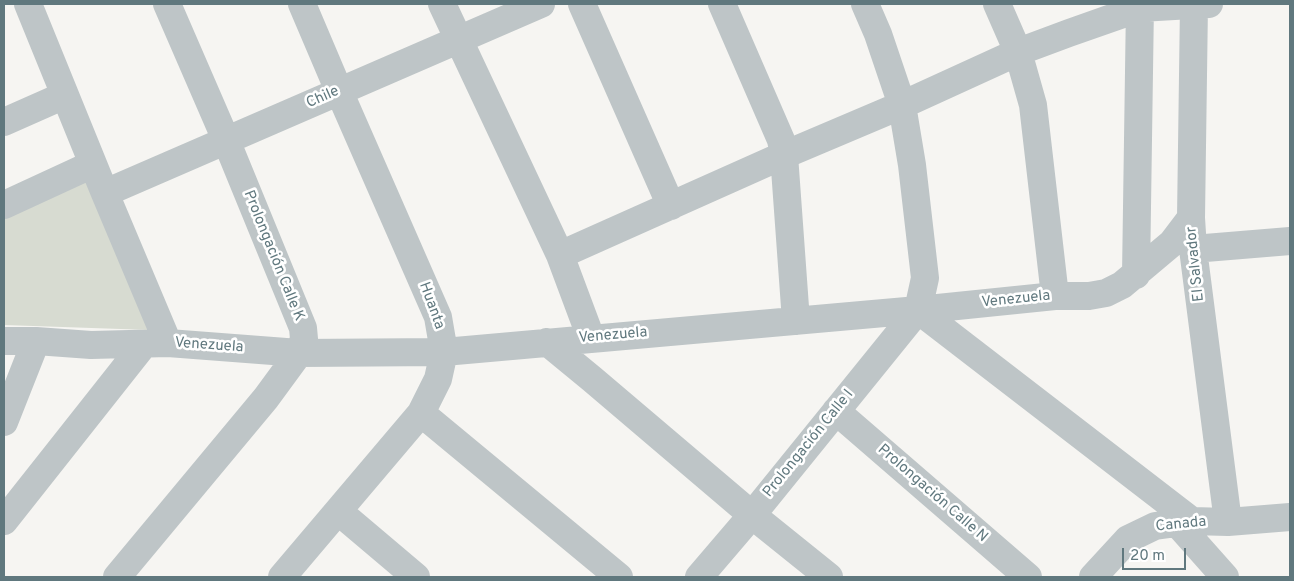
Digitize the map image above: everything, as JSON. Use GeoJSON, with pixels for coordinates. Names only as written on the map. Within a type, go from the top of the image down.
{"type":"FeatureCollection","features":[{"type":"Feature","properties":{"kind":"street"},"geometry":{"type":"LineString","coordinates":[[4,521],[156,344],[105,193],[28,4]]}},
{"type":"Feature","properties":{"kind":"street","name":"Prolongación Calle K"},"geometry":{"type":"LineString","coordinates":[[117,577],[266,398],[299,354],[304,338],[303,328],[168,4]]}},
{"type":"Feature","properties":{"kind":"street","name":"Huanta"},"geometry":{"type":"LineString","coordinates":[[282,577],[421,413],[438,379],[444,352],[438,317],[302,4]]}},
{"type":"Feature","properties":{"kind":"street"},"geometry":{"type":"LineString","coordinates":[[442,4],[560,255],[591,338]]}},
{"type":"Feature","properties":{"kind":"street","name":"Chile"},"geometry":{"type":"LineString","coordinates":[[105,193],[541,4]]}},
{"type":"Feature","properties":{"kind":"street"},"geometry":{"type":"LineString","coordinates":[[582,4],[671,206]]}},
{"type":"Feature","properties":{"kind":"street"},"geometry":{"type":"LineString","coordinates":[[722,4],[781,140],[784,155],[796,321]]}},
{"type":"Feature","properties":{"kind":"street"},"geometry":{"type":"LineString","coordinates":[[865,4],[878,34],[902,105],[912,166],[924,278],[918,310],[1184,522],[1225,577]]}},
{"type":"Feature","properties":{"kind":"street"},"geometry":{"type":"LineString","coordinates":[[997,4],[1018,52],[1033,105],[1055,296]]}},
{"type":"Feature","properties":{"kind":"street"},"geometry":{"type":"LineString","coordinates":[[560,255],[1018,52],[1140,6],[1199,4]]}},
{"type":"Feature","properties":{"kind":"street","name":"El Salvador"},"geometry":{"type":"LineString","coordinates":[[1199,4],[1192,218],[1193,249],[1228,522]]}},
{"type":"Feature","properties":{"kind":"street"},"geometry":{"type":"LineString","coordinates":[[1136,275],[1140,6]]}},
{"type":"Feature","properties":{"kind":"street"},"geometry":{"type":"LineString","coordinates":[[4,122],[65,95]]}},
{"type":"Feature","properties":{"kind":"street"},"geometry":{"type":"LineString","coordinates":[[4,205],[93,164]]}},
{"type":"Feature","properties":{"kind":"street","name":"Venezuela"},"geometry":{"type":"LineString","coordinates":[[4,341],[91,345],[156,344],[299,354],[444,352],[1055,296],[1089,296],[1106,293],[1136,275],[1172,243],[1192,218]]}},
{"type":"Feature","properties":{"kind":"street"},"geometry":{"type":"LineString","coordinates":[[1193,249],[1290,241]]}},
{"type":"Feature","properties":{"kind":"street","name":"Prolongación Calle I"},"geometry":{"type":"LineString","coordinates":[[699,577],[752,515],[918,310]]}},
{"type":"Feature","properties":{"kind":"street"},"geometry":{"type":"LineString","coordinates":[[4,422],[36,341]]}},
{"type":"Feature","properties":{"kind":"street"},"geometry":{"type":"LineString","coordinates":[[546,342],[829,577]]}},
{"type":"Feature","properties":{"kind":"street","name":"Prolongación Calle N"},"geometry":{"type":"LineString","coordinates":[[836,411],[1028,577]]}},
{"type":"Feature","properties":{"kind":"street"},"geometry":{"type":"LineString","coordinates":[[421,413],[619,577]]}},
{"type":"Feature","properties":{"kind":"street"},"geometry":{"type":"LineString","coordinates":[[338,510],[416,577]]}},
{"type":"Feature","properties":{"kind":"street","name":"Canada"},"geometry":{"type":"LineString","coordinates":[[1093,577],[1128,539],[1155,526],[1184,522],[1228,522],[1290,517]]}},
{"type":"Feature","properties":{"kind":"shaded area"},"geometry":{"type":"Polygon","coordinates":[[[91,178],[150,330],[4,325],[4,210],[91,178]]]}}]}
